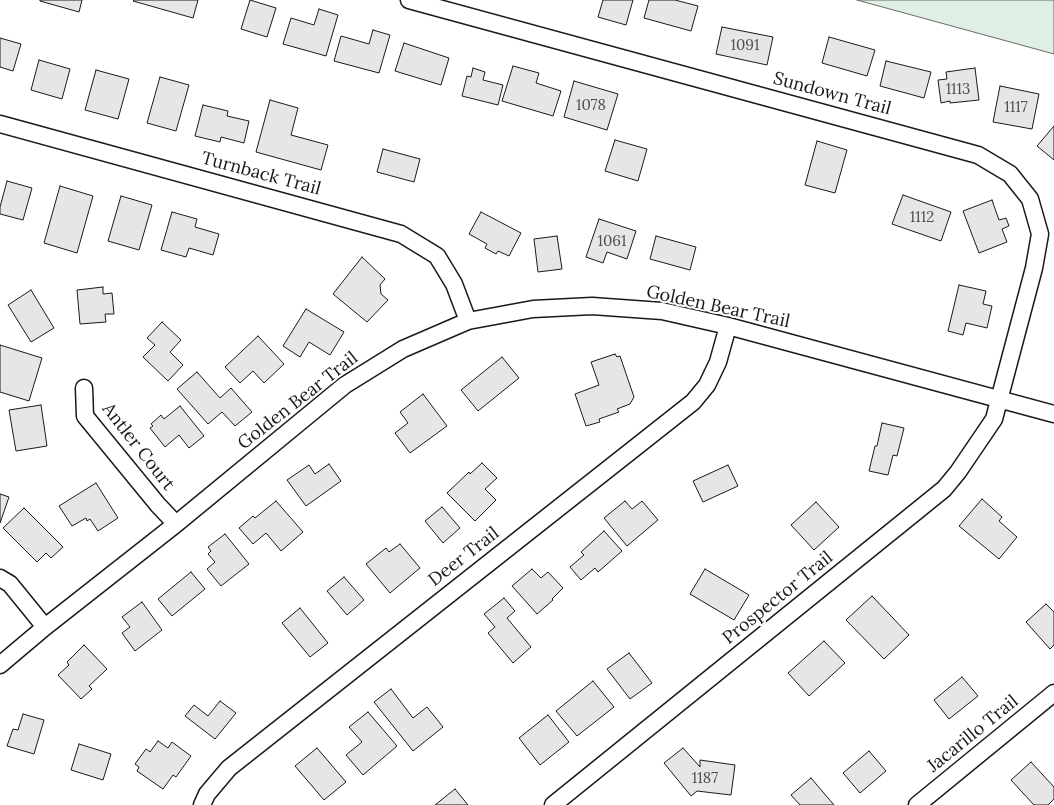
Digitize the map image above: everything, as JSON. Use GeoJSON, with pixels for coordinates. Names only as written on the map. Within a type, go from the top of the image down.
{"type":"FeatureCollection","features":[{"type":"Feature","properties":{"kind":"street","name":"Sundown Trail"},"geometry":{"type":"LineString","coordinates":[[409,0],[978,155],[1010,174],[1030,199],[1040,234],[1034,268],[1000,400]]}},
{"type":"Feature","properties":{"kind":"street","name":"Turnback Trail"},"geometry":{"type":"LineString","coordinates":[[0,124],[401,234],[437,256],[454,284],[468,321]]}},
{"type":"Feature","properties":{"kind":"street","name":"Golden Bear Trail"},"geometry":{"type":"LineString","coordinates":[[0,665],[345,385],[403,349],[468,321],[533,309],[592,306],[662,311],[728,326],[1054,414]]}},
{"type":"Feature","properties":{"kind":"street","name":"Deer Trail"},"geometry":{"type":"LineString","coordinates":[[202,805],[207,794],[229,768],[693,402],[707,386],[718,362],[728,326]]}},
{"type":"Feature","properties":{"kind":"street","name":"Antler Court"},"geometry":{"type":"LineString","coordinates":[[84,388],[85,416],[158,505],[176,524]]}},
{"type":"Feature","properties":{"kind":"street","name":"Prospector Trail"},"geometry":{"type":"LineString","coordinates":[[553,805],[944,490],[994,419],[1000,400]]}},
{"type":"Feature","properties":{"kind":"street"},"geometry":{"type":"LineString","coordinates":[[0,578],[10,584],[45,627]]}},
{"type":"Feature","properties":{"kind":"street","name":"Jacarillo Trail"},"geometry":{"type":"LineString","coordinates":[[917,805],[1054,694]]}},
{"type":"Feature","properties":{"kind":"green space"},"geometry":{"type":"Polygon","coordinates":[[[857,0],[1054,0],[1054,54],[857,0]]]}},
{"type":"Feature","properties":{"kind":"building"},"geometry":{"type":"Polygon","coordinates":[[[40,0],[82,0],[79,12],[40,0]]]}},
{"type":"Feature","properties":{"kind":"building"},"geometry":{"type":"Polygon","coordinates":[[[134,0],[198,0],[193,18],[134,0]]]}},
{"type":"Feature","properties":{"kind":"building"},"geometry":{"type":"Polygon","coordinates":[[[250,0],[276,8],[267,37],[241,29],[250,0]]]}},
{"type":"Feature","properties":{"kind":"building"},"geometry":{"type":"Polygon","coordinates":[[[603,0],[633,0],[626,25],[598,17],[603,0]]]}},
{"type":"Feature","properties":{"kind":"building"},"geometry":{"type":"Polygon","coordinates":[[[649,0],[675,0],[698,6],[691,31],[644,18],[649,0]]]}},
{"type":"Feature","properties":{"kind":"building"},"geometry":{"type":"Polygon","coordinates":[[[319,9],[338,15],[326,56],[283,44],[291,18],[314,25],[319,9]]]}},
{"type":"Feature","properties":{"kind":"building"},"geometry":{"type":"Polygon","coordinates":[[[722,27],[773,37],[767,65],[716,54],[722,27]]]}},
{"type":"Feature","properties":{"kind":"building"},"geometry":{"type":"Polygon","coordinates":[[[373,30],[390,35],[379,73],[334,61],[341,36],[369,44],[373,30]]]}},
{"type":"Feature","properties":{"kind":"building"},"geometry":{"type":"Polygon","coordinates":[[[829,37],[875,50],[867,76],[822,63],[829,37]]]}},
{"type":"Feature","properties":{"kind":"building"},"geometry":{"type":"Polygon","coordinates":[[[0,38],[21,44],[13,71],[0,67],[0,38]]]}},
{"type":"Feature","properties":{"kind":"building"},"geometry":{"type":"Polygon","coordinates":[[[404,43],[449,58],[441,85],[395,71],[404,43]]]}},
{"type":"Feature","properties":{"kind":"building"},"geometry":{"type":"Polygon","coordinates":[[[39,60],[70,69],[62,99],[31,90],[39,60]]]}},
{"type":"Feature","properties":{"kind":"building"},"geometry":{"type":"Polygon","coordinates":[[[886,61],[931,72],[924,98],[880,86],[886,61]]]}},
{"type":"Feature","properties":{"kind":"building"},"geometry":{"type":"Polygon","coordinates":[[[513,66],[539,73],[536,83],[561,91],[553,116],[502,101],[513,66]]]}},
{"type":"Feature","properties":{"kind":"building"},"geometry":{"type":"Polygon","coordinates":[[[473,68],[485,72],[483,80],[503,85],[498,105],[462,96],[467,76],[471,77],[473,68]]]}},
{"type":"Feature","properties":{"kind":"building"},"geometry":{"type":"Polygon","coordinates":[[[975,68],[979,100],[941,103],[938,80],[947,79],[946,72],[975,68]]]}},
{"type":"Feature","properties":{"kind":"building"},"geometry":{"type":"Polygon","coordinates":[[[96,70],[129,79],[118,119],[85,110],[96,70]]]}},
{"type":"Feature","properties":{"kind":"building"},"geometry":{"type":"Polygon","coordinates":[[[160,77],[189,85],[176,131],[147,123],[160,77]]]}},
{"type":"Feature","properties":{"kind":"building"},"geometry":{"type":"Polygon","coordinates":[[[574,81],[618,94],[607,130],[564,117],[574,81]]]}},
{"type":"Feature","properties":{"kind":"building"},"geometry":{"type":"Polygon","coordinates":[[[1000,86],[1039,94],[1032,129],[993,122],[1000,86]]]}},
{"type":"Feature","properties":{"kind":"building"},"geometry":{"type":"Polygon","coordinates":[[[270,100],[298,108],[291,135],[328,145],[321,170],[256,152],[270,100]]]}},
{"type":"Feature","properties":{"kind":"building"},"geometry":{"type":"Polygon","coordinates":[[[203,105],[228,111],[227,116],[249,121],[244,143],[221,137],[220,142],[195,136],[203,105]]]}},
{"type":"Feature","properties":{"kind":"building"},"geometry":{"type":"Polygon","coordinates":[[[1054,126],[1054,160],[1037,146],[1054,126]]]}},
{"type":"Feature","properties":{"kind":"building"},"geometry":{"type":"Polygon","coordinates":[[[615,140],[647,149],[638,181],[605,171],[615,140]]]}},
{"type":"Feature","properties":{"kind":"building"},"geometry":{"type":"Polygon","coordinates":[[[817,141],[847,150],[835,193],[805,185],[817,141]]]}},
{"type":"Feature","properties":{"kind":"building"},"geometry":{"type":"Polygon","coordinates":[[[383,149],[420,159],[414,182],[377,172],[383,149]]]}},
{"type":"Feature","properties":{"kind":"building"},"geometry":{"type":"Polygon","coordinates":[[[7,181],[32,188],[23,220],[0,214],[7,181]]]}},
{"type":"Feature","properties":{"kind":"building"},"geometry":{"type":"Polygon","coordinates":[[[60,186],[93,196],[77,253],[44,243],[60,186]]]}},
{"type":"Feature","properties":{"kind":"building"},"geometry":{"type":"Polygon","coordinates":[[[903,195],[951,212],[941,241],[892,224],[903,195]]]}},
{"type":"Feature","properties":{"kind":"building"},"geometry":{"type":"Polygon","coordinates":[[[121,196],[152,205],[139,250],[108,241],[121,196]]]}},
{"type":"Feature","properties":{"kind":"building"},"geometry":{"type":"Polygon","coordinates":[[[992,200],[999,220],[1006,218],[1009,226],[1002,229],[1007,242],[979,253],[963,211],[992,200]]]}},
{"type":"Feature","properties":{"kind":"building"},"geometry":{"type":"Polygon","coordinates":[[[172,212],[197,219],[195,227],[219,234],[213,255],[189,248],[186,257],[161,250],[172,212]]]}},
{"type":"Feature","properties":{"kind":"building"},"geometry":{"type":"Polygon","coordinates":[[[481,212],[521,233],[509,256],[498,251],[496,254],[485,248],[487,244],[469,234],[481,212]]]}},
{"type":"Feature","properties":{"kind":"building"},"geometry":{"type":"Polygon","coordinates":[[[599,219],[636,231],[627,259],[607,252],[603,263],[586,257],[599,219]]]}},
{"type":"Feature","properties":{"kind":"building"},"geometry":{"type":"Polygon","coordinates":[[[557,236],[562,269],[538,272],[534,239],[557,236]]]}},
{"type":"Feature","properties":{"kind":"building"},"geometry":{"type":"Polygon","coordinates":[[[656,236],[696,247],[690,270],[650,259],[656,236]]]}},
{"type":"Feature","properties":{"kind":"building"},"geometry":{"type":"Polygon","coordinates":[[[362,257],[385,279],[380,285],[381,294],[388,300],[367,322],[333,294],[362,257]]]}},
{"type":"Feature","properties":{"kind":"building"},"geometry":{"type":"Polygon","coordinates":[[[959,285],[986,291],[983,304],[992,306],[987,328],[966,323],[963,335],[948,331],[959,285]]]}},
{"type":"Feature","properties":{"kind":"building"},"geometry":{"type":"Polygon","coordinates":[[[103,287],[103,294],[112,293],[114,314],[105,314],[106,322],[80,324],[77,290],[103,287]]]}},
{"type":"Feature","properties":{"kind":"building"},"geometry":{"type":"Polygon","coordinates":[[[31,290],[54,328],[31,342],[8,305],[31,290]]]}},
{"type":"Feature","properties":{"kind":"building"},"geometry":{"type":"Polygon","coordinates":[[[306,309],[344,332],[330,355],[309,342],[300,357],[283,346],[306,309]]]}},
{"type":"Feature","properties":{"kind":"building"},"geometry":{"type":"Polygon","coordinates":[[[162,322],[181,340],[170,352],[183,365],[168,381],[143,357],[155,345],[147,338],[162,322]]]}},
{"type":"Feature","properties":{"kind":"building"},"geometry":{"type":"Polygon","coordinates":[[[258,336],[284,364],[264,383],[253,371],[240,383],[225,367],[258,336]]]}},
{"type":"Feature","properties":{"kind":"building"},"geometry":{"type":"Polygon","coordinates":[[[0,345],[42,358],[29,401],[0,392],[0,345]]]}},
{"type":"Feature","properties":{"kind":"building"},"geometry":{"type":"Polygon","coordinates":[[[615,354],[617,357],[620,356],[634,397],[630,404],[617,409],[619,412],[599,419],[600,422],[586,426],[575,394],[599,385],[591,362],[615,354]]]}},
{"type":"Feature","properties":{"kind":"building"},"geometry":{"type":"Polygon","coordinates":[[[502,357],[519,378],[478,411],[461,390],[502,357]]]}},
{"type":"Feature","properties":{"kind":"building"},"geometry":{"type":"Polygon","coordinates":[[[197,372],[220,398],[231,388],[252,412],[235,426],[222,412],[208,424],[177,389],[197,372]]]}},
{"type":"Feature","properties":{"kind":"building"},"geometry":{"type":"Polygon","coordinates":[[[423,394],[447,426],[410,453],[395,433],[408,423],[400,412],[423,394]]]}},
{"type":"Feature","properties":{"kind":"building"},"geometry":{"type":"Polygon","coordinates":[[[41,405],[47,446],[16,451],[9,410],[41,405]]]}},
{"type":"Feature","properties":{"kind":"building"},"geometry":{"type":"Polygon","coordinates":[[[180,406],[204,436],[189,448],[179,435],[165,447],[150,428],[153,426],[151,424],[161,415],[164,419],[180,406]]]}},
{"type":"Feature","properties":{"kind":"building"},"geometry":{"type":"Polygon","coordinates":[[[882,423],[904,428],[897,456],[893,455],[888,475],[869,471],[882,423]]]}},
{"type":"Feature","properties":{"kind":"building"},"geometry":{"type":"Polygon","coordinates":[[[482,463],[497,478],[485,489],[496,500],[475,521],[447,493],[469,472],[470,474],[482,463]]]}},
{"type":"Feature","properties":{"kind":"building"},"geometry":{"type":"Polygon","coordinates":[[[329,464],[341,481],[306,506],[287,480],[309,465],[315,474],[329,464]]]}},
{"type":"Feature","properties":{"kind":"building"},"geometry":{"type":"Polygon","coordinates":[[[728,465],[738,486],[703,502],[693,481],[728,465]]]}},
{"type":"Feature","properties":{"kind":"building"},"geometry":{"type":"Polygon","coordinates":[[[96,483],[118,518],[98,531],[90,519],[87,521],[86,518],[72,526],[59,506],[96,483]]]}},
{"type":"Feature","properties":{"kind":"building"},"geometry":{"type":"Polygon","coordinates":[[[0,494],[9,497],[0,523],[0,494]]]}},
{"type":"Feature","properties":{"kind":"building"},"geometry":{"type":"Polygon","coordinates":[[[982,499],[1002,517],[999,521],[1017,537],[999,559],[959,526],[982,499]]]}},
{"type":"Feature","properties":{"kind":"building"},"geometry":{"type":"Polygon","coordinates":[[[276,501],[303,532],[281,551],[266,533],[253,544],[239,528],[276,501]]]}},
{"type":"Feature","properties":{"kind":"building"},"geometry":{"type":"Polygon","coordinates":[[[625,501],[632,509],[642,501],[658,520],[627,546],[604,518],[625,501]]]}},
{"type":"Feature","properties":{"kind":"building"},"geometry":{"type":"Polygon","coordinates":[[[816,502],[839,527],[814,550],[791,525],[816,502]]]}},
{"type":"Feature","properties":{"kind":"building"},"geometry":{"type":"Polygon","coordinates":[[[442,507],[460,528],[443,543],[425,521],[442,507]]]}},
{"type":"Feature","properties":{"kind":"building"},"geometry":{"type":"Polygon","coordinates":[[[24,508],[63,547],[51,558],[46,553],[37,562],[3,528],[24,508]]]}},
{"type":"Feature","properties":{"kind":"building"},"geometry":{"type":"Polygon","coordinates":[[[604,531],[622,551],[598,572],[595,568],[581,580],[570,567],[584,555],[581,552],[604,531]]]}},
{"type":"Feature","properties":{"kind":"building"},"geometry":{"type":"Polygon","coordinates":[[[225,534],[249,564],[221,586],[207,569],[215,562],[208,554],[211,551],[208,547],[225,534]]]}},
{"type":"Feature","properties":{"kind":"building"},"geometry":{"type":"Polygon","coordinates":[[[400,544],[420,568],[390,593],[366,564],[386,548],[389,552],[400,544]]]}},
{"type":"Feature","properties":{"kind":"building"},"geometry":{"type":"Polygon","coordinates":[[[532,569],[541,578],[548,572],[563,588],[537,614],[512,586],[532,569]]]}},
{"type":"Feature","properties":{"kind":"building"},"geometry":{"type":"Polygon","coordinates":[[[705,569],[749,595],[734,620],[690,594],[705,569]]]}},
{"type":"Feature","properties":{"kind":"building"},"geometry":{"type":"Polygon","coordinates":[[[191,572],[205,589],[172,616],[158,599],[191,572]]]}},
{"type":"Feature","properties":{"kind":"building"},"geometry":{"type":"Polygon","coordinates":[[[344,577],[364,600],[347,615],[327,591],[344,577]]]}},
{"type":"Feature","properties":{"kind":"building"},"geometry":{"type":"Polygon","coordinates":[[[872,596],[909,635],[884,659],[846,620],[872,596]]]}},
{"type":"Feature","properties":{"kind":"building"},"geometry":{"type":"Polygon","coordinates":[[[504,598],[515,611],[507,618],[531,647],[513,663],[488,633],[495,627],[484,614],[504,598]]]}},
{"type":"Feature","properties":{"kind":"building"},"geometry":{"type":"Polygon","coordinates":[[[142,602],[162,630],[135,651],[122,633],[130,627],[122,617],[142,602]]]}},
{"type":"Feature","properties":{"kind":"building"},"geometry":{"type":"Polygon","coordinates":[[[1046,604],[1054,612],[1054,645],[1050,649],[1026,622],[1046,604]]]}},
{"type":"Feature","properties":{"kind":"building"},"geometry":{"type":"Polygon","coordinates":[[[300,608],[328,643],[310,657],[282,623],[300,608]]]}},
{"type":"Feature","properties":{"kind":"building"},"geometry":{"type":"Polygon","coordinates":[[[824,641],[845,663],[809,696],[788,673],[824,641]]]}},
{"type":"Feature","properties":{"kind":"building"},"geometry":{"type":"Polygon","coordinates":[[[84,645],[107,669],[89,686],[92,689],[81,699],[58,675],[69,665],[67,662],[84,645]]]}},
{"type":"Feature","properties":{"kind":"building"},"geometry":{"type":"Polygon","coordinates":[[[629,653],[652,683],[630,699],[607,669],[629,653]]]}},
{"type":"Feature","properties":{"kind":"building"},"geometry":{"type":"Polygon","coordinates":[[[962,677],[978,696],[949,719],[934,700],[962,677]]]}},
{"type":"Feature","properties":{"kind":"building"},"geometry":{"type":"Polygon","coordinates":[[[593,681],[614,707],[577,736],[556,711],[593,681]]]}},
{"type":"Feature","properties":{"kind":"building"},"geometry":{"type":"Polygon","coordinates":[[[391,689],[413,718],[427,707],[443,727],[413,751],[374,702],[391,689]]]}},
{"type":"Feature","properties":{"kind":"building"},"geometry":{"type":"Polygon","coordinates":[[[220,701],[236,713],[215,739],[185,716],[194,705],[208,716],[220,701]]]}},
{"type":"Feature","properties":{"kind":"building"},"geometry":{"type":"Polygon","coordinates":[[[368,712],[397,746],[363,775],[346,755],[362,742],[349,727],[368,712]]]}},
{"type":"Feature","properties":{"kind":"building"},"geometry":{"type":"Polygon","coordinates":[[[23,714],[44,720],[34,754],[7,746],[13,729],[18,730],[23,714]]]}},
{"type":"Feature","properties":{"kind":"building"},"geometry":{"type":"Polygon","coordinates":[[[548,715],[569,742],[540,765],[519,738],[548,715]]]}},
{"type":"Feature","properties":{"kind":"building"},"geometry":{"type":"Polygon","coordinates":[[[158,741],[168,748],[172,742],[191,756],[176,777],[173,775],[163,789],[137,771],[139,767],[135,764],[146,749],[150,752],[158,741]]]}},
{"type":"Feature","properties":{"kind":"building"},"geometry":{"type":"Polygon","coordinates":[[[79,744],[111,754],[103,780],[71,770],[79,744]]]}},
{"type":"Feature","properties":{"kind":"building"},"geometry":{"type":"Polygon","coordinates":[[[317,748],[346,782],[324,800],[295,766],[317,748]]]}},
{"type":"Feature","properties":{"kind":"building"},"geometry":{"type":"Polygon","coordinates":[[[683,748],[700,767],[700,760],[735,765],[731,795],[697,791],[691,796],[664,763],[683,748]]]}},
{"type":"Feature","properties":{"kind":"building"},"geometry":{"type":"Polygon","coordinates":[[[869,751],[886,771],[860,793],[843,773],[869,751]]]}},
{"type":"Feature","properties":{"kind":"building"},"geometry":{"type":"Polygon","coordinates":[[[1031,762],[1054,787],[1054,799],[1048,805],[1034,805],[1011,780],[1031,762]]]}},
{"type":"Feature","properties":{"kind":"building"},"geometry":{"type":"Polygon","coordinates":[[[811,778],[834,805],[800,805],[791,795],[811,778]]]}},
{"type":"Feature","properties":{"kind":"building"},"geometry":{"type":"Polygon","coordinates":[[[455,789],[468,805],[435,805],[455,789]]]}}]}
